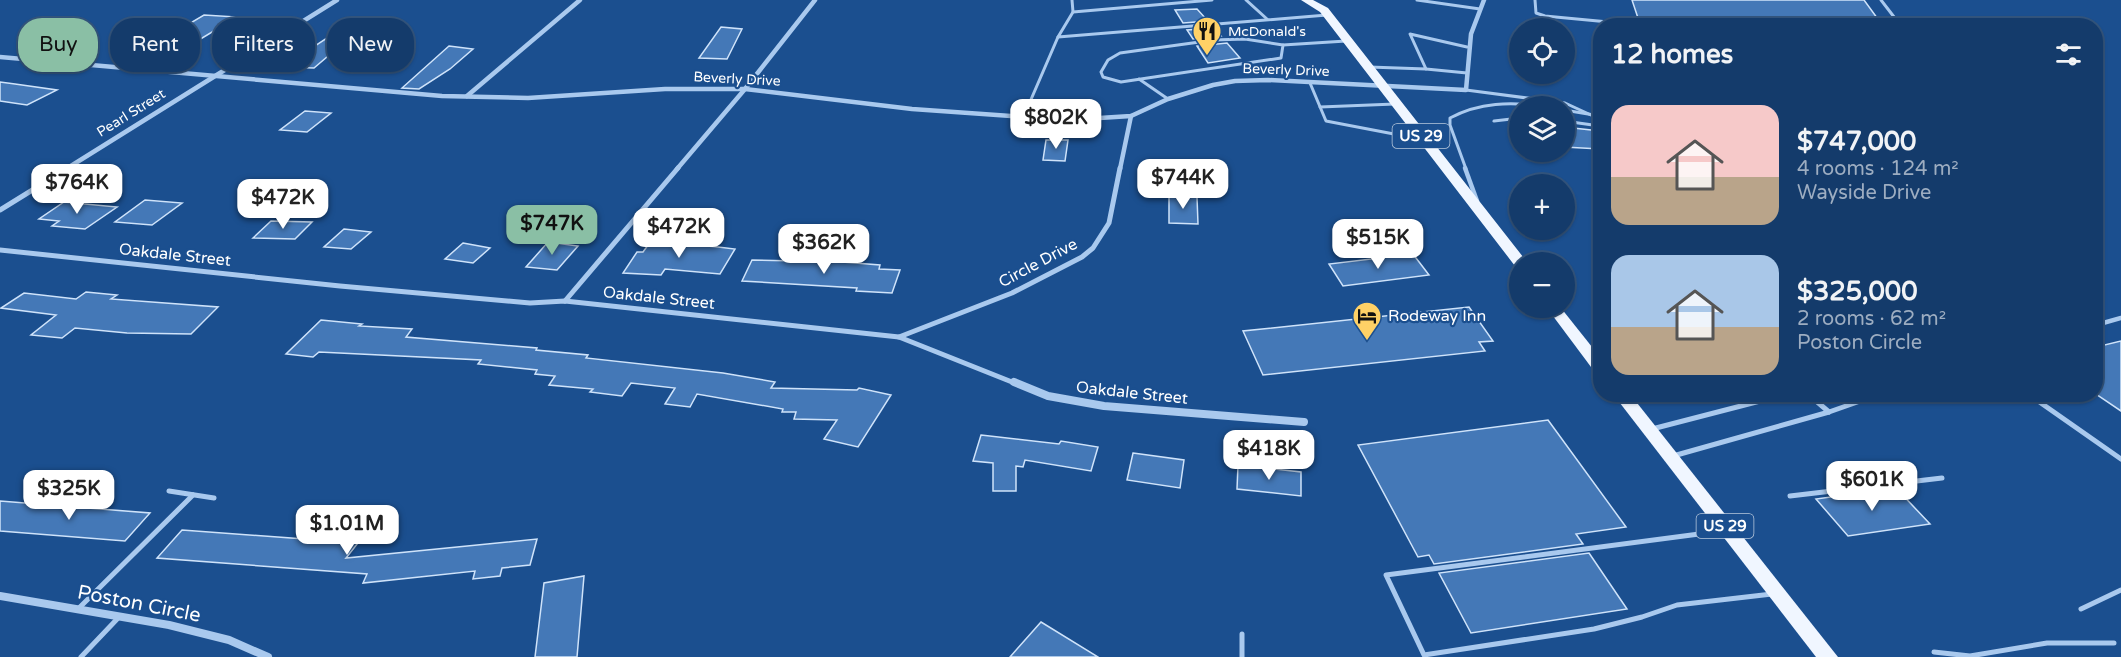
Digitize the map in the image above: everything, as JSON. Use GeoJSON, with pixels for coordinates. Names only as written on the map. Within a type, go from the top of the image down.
{"type":"FeatureCollection","features":[{"type":"Feature","properties":{"kind":"main road","name":"US 29"},"geometry":{"type":"LineString","coordinates":[[1306,0],[1327,8],[1346,41],[1511,252]]}},
{"type":"Feature","properties":{"kind":"main road"},"geometry":{"type":"LineString","coordinates":[[1562,318],[1593,358]]}},
{"type":"Feature","properties":{"kind":"main road","name":"US 29"},"geometry":{"type":"LineString","coordinates":[[1628,402],[1828,657]]}},
{"type":"Feature","properties":{"kind":"street","name":"Pearl Street"},"geometry":{"type":"LineString","coordinates":[[0,210],[338,0]]}},
{"type":"Feature","properties":{"kind":"street"},"geometry":{"type":"LineString","coordinates":[[466,97],[580,0]]}},
{"type":"Feature","properties":{"kind":"street"},"geometry":{"type":"LineString","coordinates":[[565,301],[745,89],[815,0]]}},
{"type":"Feature","properties":{"kind":"street"},"geometry":{"type":"LineString","coordinates":[[1466,90],[1467,47],[1472,24],[1484,0]]}},
{"type":"Feature","properties":{"kind":"street","name":"Beverly Drive"},"geometry":{"type":"LineString","coordinates":[[0,57],[466,97],[528,98],[665,89],[745,89],[912,109],[1023,118],[1098,120],[1131,116],[1168,99],[1235,81],[1466,90]]}},
{"type":"Feature","properties":{"kind":"street","name":"Circle Drive"},"geometry":{"type":"LineString","coordinates":[[899,337],[1012,293],[1082,257],[1093,248],[1109,223],[1131,116]]}},
{"type":"Feature","properties":{"kind":"street","name":"Oakdale Street"},"geometry":{"type":"LineString","coordinates":[[0,250],[340,286],[530,303],[565,301],[899,337],[1048,396],[1104,406],[1304,422]]}},
{"type":"Feature","properties":{"kind":"street","name":"Poston Circle"},"geometry":{"type":"LineString","coordinates":[[0,596],[79,608],[230,640],[268,657]]}},
{"type":"Feature","properties":{"kind":"lane"},"geometry":{"type":"LineString","coordinates":[[1023,118],[1058,37],[1073,12],[1072,0]]}},
{"type":"Feature","properties":{"kind":"lane"},"geometry":{"type":"LineString","coordinates":[[1073,12],[1212,0]]}},
{"type":"Feature","properties":{"kind":"lane"},"geometry":{"type":"LineString","coordinates":[[1246,0],[1267,19]]}},
{"type":"Feature","properties":{"kind":"lane"},"geometry":{"type":"LineString","coordinates":[[1417,0],[1480,9]]}},
{"type":"Feature","properties":{"kind":"lane"},"geometry":{"type":"LineString","coordinates":[[1535,0],[1536,13],[1593,21]]}},
{"type":"Feature","properties":{"kind":"lane"},"geometry":{"type":"LineString","coordinates":[[1881,0],[1895,18]]}},
{"type":"Feature","properties":{"kind":"lane"},"geometry":{"type":"LineString","coordinates":[[1058,37],[1267,19],[1327,8]]}},
{"type":"Feature","properties":{"kind":"lane"},"geometry":{"type":"LineString","coordinates":[[1426,69],[1410,34],[1467,47]]}},
{"type":"Feature","properties":{"kind":"lane"},"geometry":{"type":"LineString","coordinates":[[1283,45],[1281,58],[1272,62],[1112,81],[1102,77],[1101,72],[1104,62],[1120,53],[1215,40],[1245,39],[1283,45],[1346,41]]}},
{"type":"Feature","properties":{"kind":"lane"},"geometry":{"type":"LineString","coordinates":[[1366,66],[1467,73]]}},
{"type":"Feature","properties":{"kind":"lane"},"geometry":{"type":"LineString","coordinates":[[1138,79],[1168,99]]}},
{"type":"Feature","properties":{"kind":"lane"},"geometry":{"type":"LineString","coordinates":[[1310,83],[1326,121],[1423,139]]}},
{"type":"Feature","properties":{"kind":"lane"},"geometry":{"type":"LineString","coordinates":[[1466,90],[1565,104],[1591,115]]}},
{"type":"Feature","properties":{"kind":"lane"},"geometry":{"type":"LineString","coordinates":[[1320,107],[1395,104]]}},
{"type":"Feature","properties":{"kind":"lane"},"geometry":{"type":"LineString","coordinates":[[1482,215],[1450,125],[1450,118],[1468,107],[1509,105]]}},
{"type":"Feature","properties":{"kind":"lane"},"geometry":{"type":"LineString","coordinates":[[1575,112],[1591,115]]}},
{"type":"Feature","properties":{"kind":"lane"},"geometry":{"type":"LineString","coordinates":[[1494,121],[1509,119]]}},
{"type":"Feature","properties":{"kind":"lane"},"geometry":{"type":"LineString","coordinates":[[1575,123],[1593,125]]}},
{"type":"Feature","properties":{"kind":"lane"},"geometry":{"type":"LineString","coordinates":[[2103,323],[2121,318]]}},
{"type":"Feature","properties":{"kind":"lane"},"geometry":{"type":"LineString","coordinates":[[1649,430],[1756,402]]}},
{"type":"Feature","properties":{"kind":"lane"},"geometry":{"type":"LineString","coordinates":[[1817,402],[1829,412]]}},
{"type":"Feature","properties":{"kind":"lane"},"geometry":{"type":"LineString","coordinates":[[1671,457],[1857,402]]}},
{"type":"Feature","properties":{"kind":"lane"},"geometry":{"type":"LineString","coordinates":[[2039,402],[2121,459]]}},
{"type":"Feature","properties":{"kind":"lane"},"geometry":{"type":"LineString","coordinates":[[1790,496],[1942,477]]}},
{"type":"Feature","properties":{"kind":"lane"},"geometry":{"type":"LineString","coordinates":[[169,491],[214,498]]}},
{"type":"Feature","properties":{"kind":"lane"},"geometry":{"type":"LineString","coordinates":[[79,608],[193,495]]}},
{"type":"Feature","properties":{"kind":"lane"},"geometry":{"type":"LineString","coordinates":[[1728,530],[1386,575],[1424,655],[1594,629],[1677,605],[1777,593]]}},
{"type":"Feature","properties":{"kind":"lane"},"geometry":{"type":"LineString","coordinates":[[2081,609],[2121,590]]}},
{"type":"Feature","properties":{"kind":"lane"},"geometry":{"type":"LineString","coordinates":[[81,657],[120,616]]}},
{"type":"Feature","properties":{"kind":"lane"},"geometry":{"type":"LineString","coordinates":[[1242,633],[1242,657]]}},
{"type":"Feature","properties":{"kind":"lane"},"geometry":{"type":"LineString","coordinates":[[1934,652],[1970,656],[2047,643],[2114,643]]}},
{"type":"Feature","properties":{"kind":"building"},"geometry":{"type":"Polygon","coordinates":[[[1632,0],[1864,0],[1877,18],[1638,18],[1632,0]]]}},
{"type":"Feature","properties":{"kind":"building"},"geometry":{"type":"Polygon","coordinates":[[[1197,9],[1208,21],[1183,23],[1175,10],[1197,9]]]}},
{"type":"Feature","properties":{"kind":"building"},"geometry":{"type":"Polygon","coordinates":[[[204,15],[237,17],[212,18],[212,32],[200,39],[199,18],[204,15]]]}},
{"type":"Feature","properties":{"kind":"building"},"geometry":{"type":"Polygon","coordinates":[[[721,27],[742,29],[727,59],[699,58],[721,27]]]}},
{"type":"Feature","properties":{"kind":"building"},"geometry":{"type":"Polygon","coordinates":[[[1214,28],[1221,36],[1193,39],[1187,30],[1214,28]]]}},
{"type":"Feature","properties":{"kind":"building"},"geometry":{"type":"Polygon","coordinates":[[[327,38],[327,57],[315,67],[315,46],[327,38]]]}},
{"type":"Feature","properties":{"kind":"building"},"geometry":{"type":"Polygon","coordinates":[[[1227,43],[1240,58],[1208,63],[1197,46],[1227,43]]]}},
{"type":"Feature","properties":{"kind":"building"},"geometry":{"type":"Polygon","coordinates":[[[449,46],[473,49],[450,69],[419,89],[402,88],[449,46]]]}},
{"type":"Feature","properties":{"kind":"building"},"geometry":{"type":"Polygon","coordinates":[[[0,82],[57,90],[27,105],[0,101],[0,82]]]}},
{"type":"Feature","properties":{"kind":"building"},"geometry":{"type":"Polygon","coordinates":[[[305,111],[331,113],[307,132],[280,130],[305,111]]]}},
{"type":"Feature","properties":{"kind":"building"},"geometry":{"type":"Polygon","coordinates":[[[1575,128],[1593,130],[1593,149],[1575,148],[1575,128]]]}},
{"type":"Feature","properties":{"kind":"building"},"geometry":{"type":"Polygon","coordinates":[[[1046,140],[1068,140],[1065,161],[1043,160],[1046,140]]]}},
{"type":"Feature","properties":{"kind":"building"},"geometry":{"type":"Polygon","coordinates":[[[1169,196],[1197,197],[1198,224],[1169,223],[1169,196]]]}},
{"type":"Feature","properties":{"kind":"building"},"geometry":{"type":"Polygon","coordinates":[[[145,200],[182,203],[152,225],[115,222],[145,200]]]}},
{"type":"Feature","properties":{"kind":"building"},"geometry":{"type":"Polygon","coordinates":[[[64,202],[117,207],[85,229],[52,226],[59,221],[39,219],[64,202]]]}},
{"type":"Feature","properties":{"kind":"building"},"geometry":{"type":"Polygon","coordinates":[[[271,221],[312,222],[295,239],[253,238],[271,221]]]}},
{"type":"Feature","properties":{"kind":"building"},"geometry":{"type":"Polygon","coordinates":[[[344,229],[371,232],[351,249],[324,247],[344,229]]]}},
{"type":"Feature","properties":{"kind":"building"},"geometry":{"type":"Polygon","coordinates":[[[651,241],[735,249],[720,274],[665,269],[661,275],[623,273],[637,252],[643,252],[651,241]]]}},
{"type":"Feature","properties":{"kind":"building"},"geometry":{"type":"Polygon","coordinates":[[[548,242],[578,246],[557,270],[526,267],[548,242]]]}},
{"type":"Feature","properties":{"kind":"building"},"geometry":{"type":"Polygon","coordinates":[[[463,243],[490,248],[473,263],[445,259],[463,243]]]}},
{"type":"Feature","properties":{"kind":"building"},"geometry":{"type":"Polygon","coordinates":[[[1413,254],[1429,275],[1343,286],[1329,264],[1413,254]]]}},
{"type":"Feature","properties":{"kind":"building"},"geometry":{"type":"Polygon","coordinates":[[[752,260],[842,262],[880,265],[879,269],[900,270],[892,293],[856,291],[857,288],[742,281],[752,260]]]}},
{"type":"Feature","properties":{"kind":"building"},"geometry":{"type":"Polygon","coordinates":[[[86,292],[117,295],[111,299],[218,307],[191,334],[127,333],[75,328],[62,338],[31,335],[56,315],[1,308],[24,293],[76,299],[86,292]]]}},
{"type":"Feature","properties":{"kind":"building","name":"Rodeway Inn"},"geometry":{"type":"Polygon","coordinates":[[[1469,307],[1493,341],[1479,342],[1485,351],[1263,375],[1243,331],[1469,307]]]}},
{"type":"Feature","properties":{"kind":"building"},"geometry":{"type":"Polygon","coordinates":[[[321,320],[362,324],[359,326],[412,329],[406,337],[537,348],[536,350],[588,355],[586,358],[723,373],[775,382],[771,388],[857,390],[859,388],[891,395],[858,447],[824,439],[837,420],[794,419],[796,412],[782,412],[783,409],[697,394],[690,407],[665,404],[675,388],[631,383],[622,396],[590,392],[593,389],[549,385],[555,376],[535,374],[537,370],[478,364],[481,360],[319,352],[313,357],[286,354],[321,320]]]}},
{"type":"Feature","properties":{"kind":"building"},"geometry":{"type":"Polygon","coordinates":[[[2121,341],[2121,411],[2103,399],[2103,345],[2121,341]]]}},
{"type":"Feature","properties":{"kind":"building"},"geometry":{"type":"Polygon","coordinates":[[[1548,420],[1626,527],[1576,534],[1583,544],[1434,564],[1429,555],[1418,557],[1358,445],[1548,420]]]}},
{"type":"Feature","properties":{"kind":"building"},"geometry":{"type":"Polygon","coordinates":[[[981,435],[1059,444],[1061,441],[1098,447],[1091,471],[1025,460],[1023,467],[1016,466],[1016,491],[993,491],[993,463],[973,461],[981,435]]]}},
{"type":"Feature","properties":{"kind":"building"},"geometry":{"type":"Polygon","coordinates":[[[1133,453],[1184,460],[1180,488],[1127,480],[1133,453]]]}},
{"type":"Feature","properties":{"kind":"building"},"geometry":{"type":"Polygon","coordinates":[[[1238,465],[1301,472],[1301,496],[1237,489],[1238,465]]]}},
{"type":"Feature","properties":{"kind":"building"},"geometry":{"type":"Polygon","coordinates":[[[1896,488],[1930,524],[1848,536],[1816,499],[1896,488]]]}},
{"type":"Feature","properties":{"kind":"building"},"geometry":{"type":"Polygon","coordinates":[[[0,501],[150,513],[125,541],[0,531],[0,501]]]}},
{"type":"Feature","properties":{"kind":"building"},"geometry":{"type":"Polygon","coordinates":[[[182,530],[358,543],[346,558],[537,539],[530,565],[502,568],[500,576],[473,579],[475,571],[363,583],[367,574],[157,558],[182,530]]]}},
{"type":"Feature","properties":{"kind":"building"},"geometry":{"type":"Polygon","coordinates":[[[1589,553],[1627,609],[1471,633],[1439,573],[1589,553]]]}},
{"type":"Feature","properties":{"kind":"building"},"geometry":{"type":"Polygon","coordinates":[[[584,576],[577,657],[535,657],[544,583],[584,576]]]}},
{"type":"Feature","properties":{"kind":"building"},"geometry":{"type":"Polygon","coordinates":[[[1041,622],[1098,657],[1010,657],[1041,622]]]}},
{"type":"Feature","properties":{"kind":"place","name":"McDonald's"},"geometry":{"type":"Point","coordinates":[1207,56]}},
{"type":"Feature","properties":{"kind":"place","name":"Rodeway Inn"},"geometry":{"type":"Point","coordinates":[1367,342]}}]}
